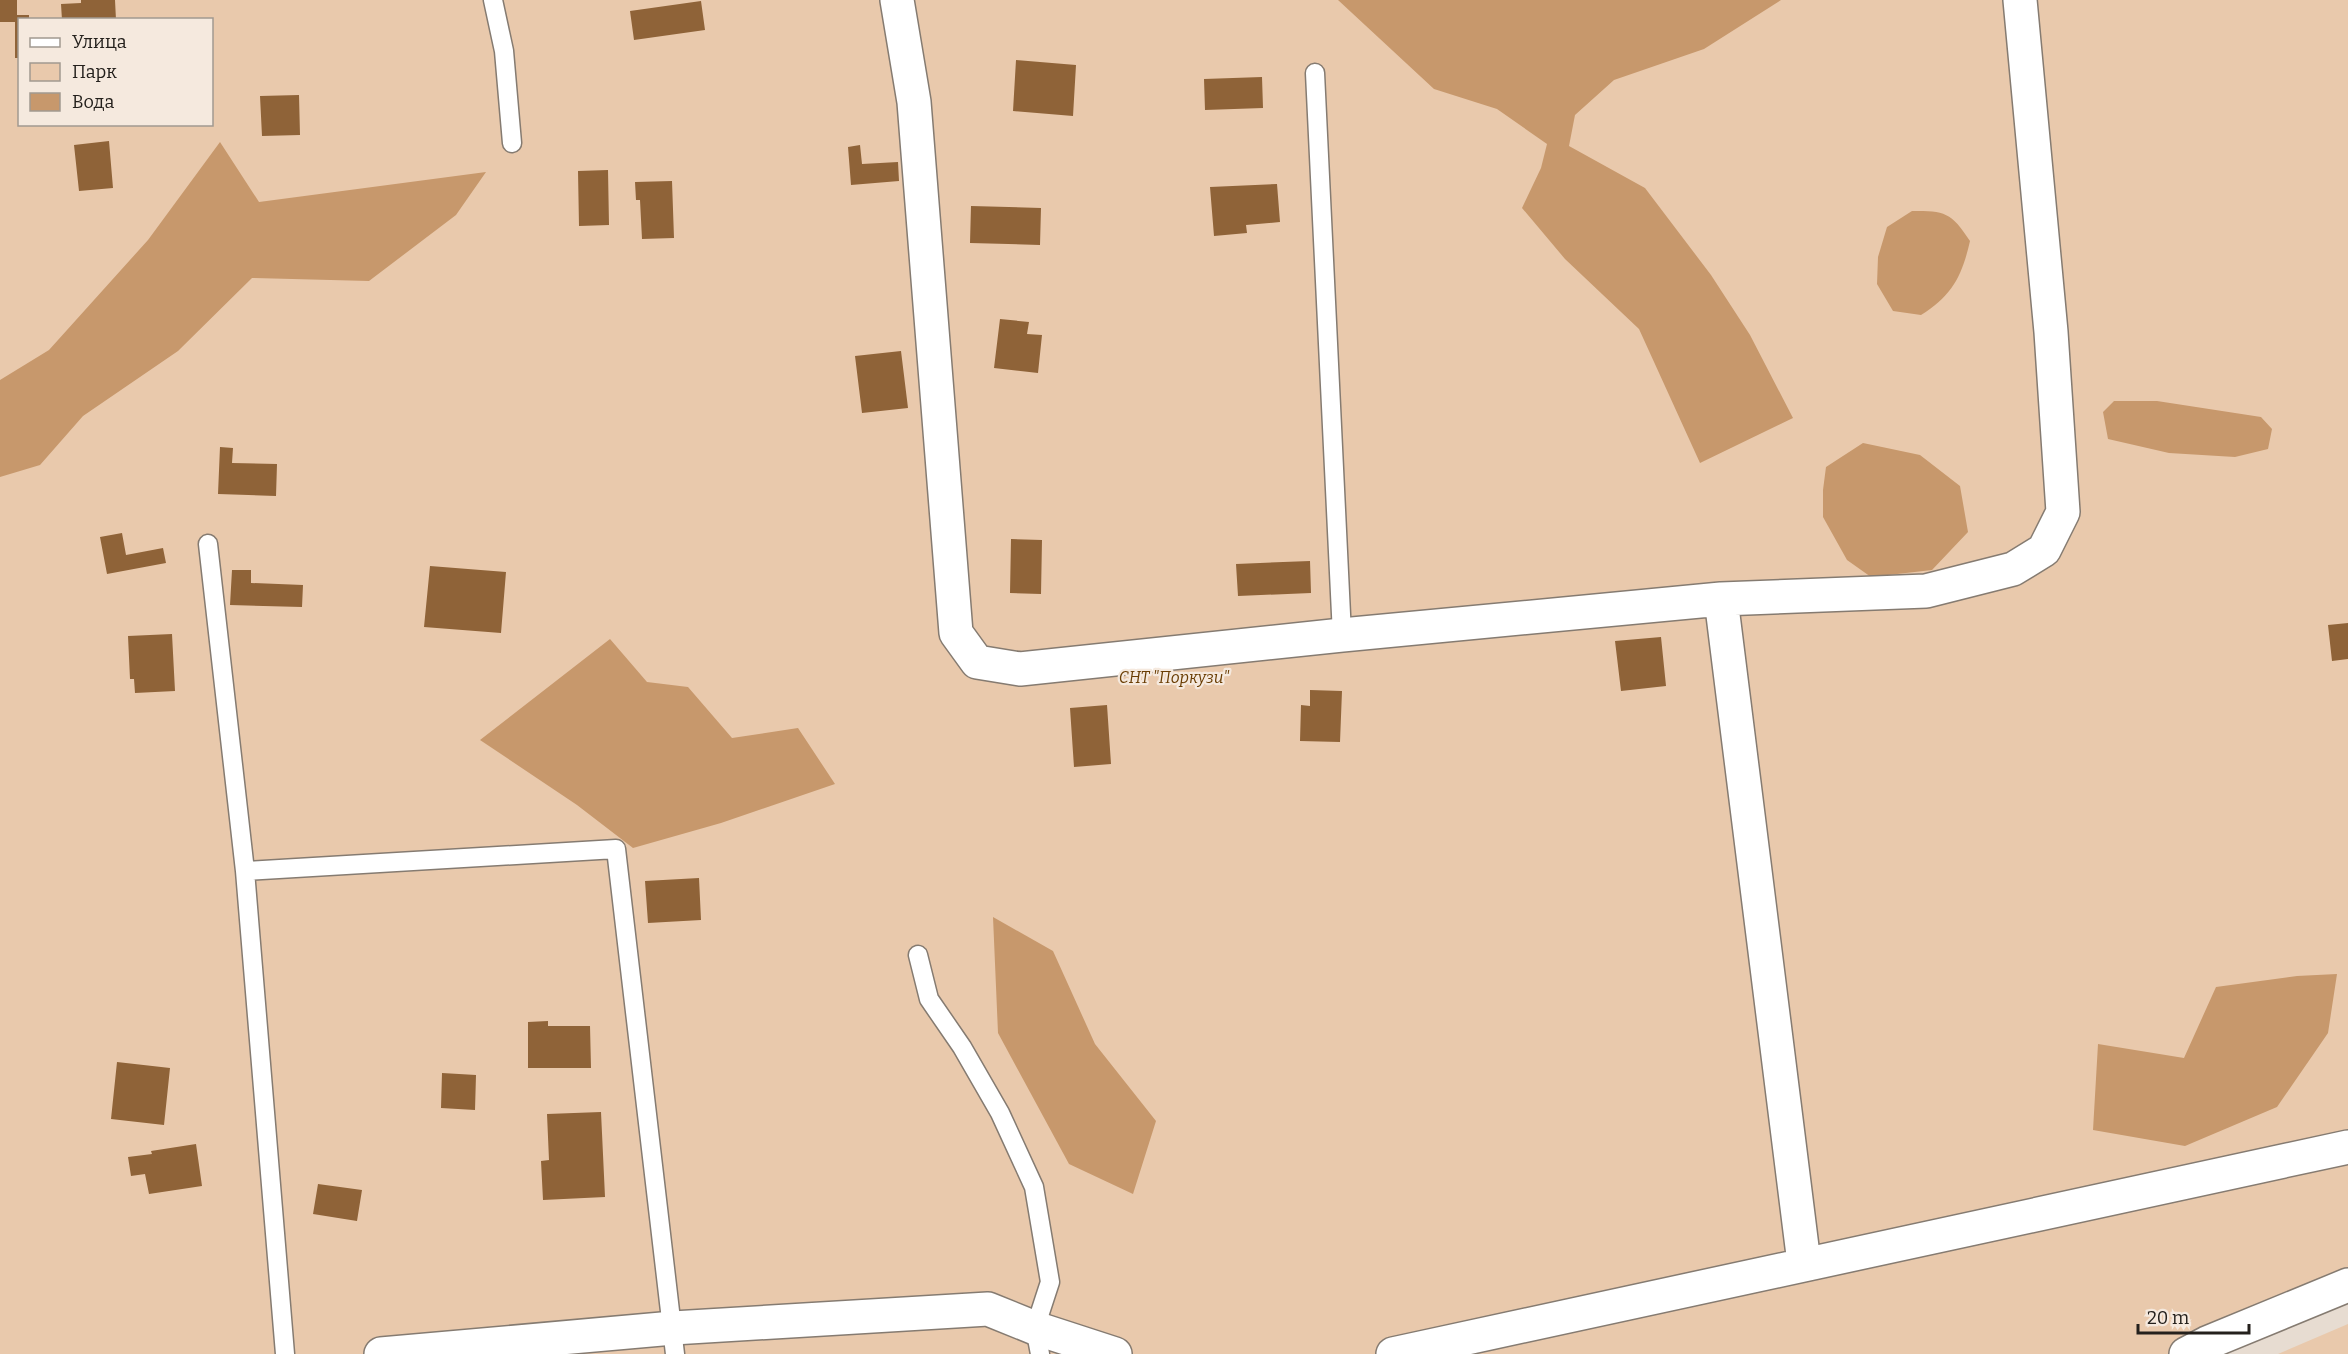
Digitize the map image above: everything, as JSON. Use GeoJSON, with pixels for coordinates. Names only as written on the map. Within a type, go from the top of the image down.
{"type":"FeatureCollection","features":[{"type":"Feature","properties":{"kind":"street"},"geometry":{"type":"LineString","coordinates":[[897,0],[914,102],[956,633],[977,662],[1020,669],[1342,635],[1721,599],[1926,591],[2013,569],[2044,550],[2063,512],[2051,332],[2020,0]]}},
{"type":"Feature","properties":{"kind":"street"},"geometry":{"type":"LineString","coordinates":[[1721,599],[1804,1263]]}},
{"type":"Feature","properties":{"kind":"street"},"geometry":{"type":"LineString","coordinates":[[1393,1354],[1804,1263],[2348,1147]]}},
{"type":"Feature","properties":{"kind":"street"},"geometry":{"type":"LineString","coordinates":[[2186,1354],[2207,1343],[2348,1285]]}},
{"type":"Feature","properties":{"kind":"street"},"geometry":{"type":"LineString","coordinates":[[381,1354],[674,1341],[988,1309],[1037,1341],[1115,1354]]}},
{"type":"Feature","properties":{"kind":"lane"},"geometry":{"type":"LineString","coordinates":[[493,0],[504,51],[512,144]]}},
{"type":"Feature","properties":{"kind":"lane"},"geometry":{"type":"LineString","coordinates":[[1315,73],[1342,635]]}},
{"type":"Feature","properties":{"kind":"lane"},"geometry":{"type":"LineString","coordinates":[[208,544],[245,871],[285,1354]]}},
{"type":"Feature","properties":{"kind":"lane"},"geometry":{"type":"LineString","coordinates":[[245,871],[616,849],[674,1341]]}},
{"type":"Feature","properties":{"kind":"lane"},"geometry":{"type":"LineString","coordinates":[[918,955],[928,999],[962,1047],[1000,1113],[1034,1187],[1050,1282],[1037,1341]]}},
{"type":"Feature","properties":{"kind":"green space","name":"СНТ \"Поркузи\""},"geometry":{"type":"Polygon","coordinates":[[[0,0],[2348,0],[2348,1285],[2186,1354],[0,1354],[0,0]]]}},
{"type":"Feature","properties":{"kind":"green space"},"geometry":{"type":"Polygon","coordinates":[[[2348,1324],[2348,1354],[2278,1354],[2348,1324]]]}},
{"type":"Feature","properties":{"kind":"water"},"geometry":{"type":"Polygon","coordinates":[[[1338,0],[1781,0],[1704,49],[1614,80],[1575,115],[1569,146],[1645,188],[1711,275],[1750,335],[1793,418],[1700,463],[1639,329],[1565,259],[1522,208],[1541,168],[1547,144],[1497,109],[1434,89],[1338,0]]]}},
{"type":"Feature","properties":{"kind":"water"},"geometry":{"type":"Polygon","coordinates":[[[220,142],[259,202],[486,172],[456,215],[369,281],[252,278],[178,351],[83,416],[40,465],[0,477],[0,380],[49,350],[148,240],[220,142]]]}},
{"type":"Feature","properties":{"kind":"water"},"geometry":{"type":"Polygon","coordinates":[[[1912,211],[1946,215],[1958,224],[1970,241],[1963,265],[1954,284],[1941,300],[1921,315],[1893,311],[1877,284],[1878,257],[1887,227],[1912,211]]]}},
{"type":"Feature","properties":{"kind":"water"},"geometry":{"type":"Polygon","coordinates":[[[2114,401],[2157,401],[2261,417],[2272,429],[2268,449],[2235,457],[2169,453],[2108,439],[2103,412],[2114,401]]]}},
{"type":"Feature","properties":{"kind":"water"},"geometry":{"type":"Polygon","coordinates":[[[1863,443],[1920,455],[1960,486],[1968,532],[1932,570],[1871,577],[1847,560],[1823,517],[1826,467],[1863,443]]]}},
{"type":"Feature","properties":{"kind":"water"},"geometry":{"type":"Polygon","coordinates":[[[610,639],[647,682],[688,687],[732,738],[798,728],[835,784],[721,823],[633,848],[577,805],[480,740],[610,639]]]}},
{"type":"Feature","properties":{"kind":"water"},"geometry":{"type":"Polygon","coordinates":[[[993,917],[1053,951],[1095,1044],[1156,1121],[1133,1194],[1069,1164],[998,1033],[993,917]]]}},
{"type":"Feature","properties":{"kind":"water"},"geometry":{"type":"Polygon","coordinates":[[[2337,974],[2328,1033],[2277,1107],[2185,1146],[2093,1130],[2098,1044],[2184,1058],[2216,987],[2297,976],[2337,974]]]}},
{"type":"Feature","properties":{"kind":"building"},"geometry":{"type":"Polygon","coordinates":[[[0,0],[17,0],[17,15],[29,15],[29,18],[18,18],[18,58],[15,58],[15,22],[0,22],[0,0]]]}},
{"type":"Feature","properties":{"kind":"building"},"geometry":{"type":"Polygon","coordinates":[[[81,0],[115,0],[116,18],[62,18],[61,4],[81,3],[81,0]]]}},
{"type":"Feature","properties":{"kind":"building"},"geometry":{"type":"Polygon","coordinates":[[[701,1],[705,30],[634,40],[630,11],[701,1]]]}},
{"type":"Feature","properties":{"kind":"building"},"geometry":{"type":"Polygon","coordinates":[[[1016,60],[1076,65],[1073,116],[1013,111],[1016,60]]]}},
{"type":"Feature","properties":{"kind":"building"},"geometry":{"type":"Polygon","coordinates":[[[1262,77],[1263,108],[1205,110],[1204,79],[1262,77]]]}},
{"type":"Feature","properties":{"kind":"building"},"geometry":{"type":"Polygon","coordinates":[[[299,95],[300,135],[262,136],[260,96],[299,95]]]}},
{"type":"Feature","properties":{"kind":"building"},"geometry":{"type":"Polygon","coordinates":[[[109,141],[113,188],[79,191],[74,145],[109,141]]]}},
{"type":"Feature","properties":{"kind":"building"},"geometry":{"type":"Polygon","coordinates":[[[860,145],[862,164],[898,162],[899,181],[851,185],[848,147],[860,145]]]}},
{"type":"Feature","properties":{"kind":"building"},"geometry":{"type":"Polygon","coordinates":[[[608,170],[609,225],[579,226],[578,171],[608,170]]]}},
{"type":"Feature","properties":{"kind":"building"},"geometry":{"type":"Polygon","coordinates":[[[672,181],[674,238],[642,239],[640,200],[636,200],[635,182],[672,181]]]}},
{"type":"Feature","properties":{"kind":"building"},"geometry":{"type":"Polygon","coordinates":[[[1277,184],[1280,222],[1246,225],[1247,233],[1214,236],[1210,187],[1277,184]]]}},
{"type":"Feature","properties":{"kind":"building"},"geometry":{"type":"Polygon","coordinates":[[[971,206],[1041,208],[1040,245],[970,243],[971,206]]]}},
{"type":"Feature","properties":{"kind":"building"},"geometry":{"type":"Polygon","coordinates":[[[1000,319],[1029,322],[1027,334],[1042,335],[1038,373],[994,368],[1000,319]]]}},
{"type":"Feature","properties":{"kind":"building"},"geometry":{"type":"Polygon","coordinates":[[[901,351],[908,408],[862,413],[855,356],[901,351]]]}},
{"type":"Feature","properties":{"kind":"building"},"geometry":{"type":"Polygon","coordinates":[[[220,447],[233,448],[232,463],[277,464],[276,496],[218,494],[220,447]]]}},
{"type":"Feature","properties":{"kind":"building"},"geometry":{"type":"Polygon","coordinates":[[[122,533],[126,555],[163,548],[166,563],[107,574],[100,537],[122,533]]]}},
{"type":"Feature","properties":{"kind":"building"},"geometry":{"type":"Polygon","coordinates":[[[1011,539],[1042,540],[1041,594],[1010,593],[1011,539]]]}},
{"type":"Feature","properties":{"kind":"building"},"geometry":{"type":"Polygon","coordinates":[[[1310,561],[1311,593],[1238,596],[1236,564],[1310,561]]]}},
{"type":"Feature","properties":{"kind":"building"},"geometry":{"type":"Polygon","coordinates":[[[430,566],[506,572],[501,633],[424,627],[430,566]]]}},
{"type":"Feature","properties":{"kind":"building"},"geometry":{"type":"Polygon","coordinates":[[[232,570],[251,570],[251,583],[303,585],[302,607],[230,605],[232,570]]]}},
{"type":"Feature","properties":{"kind":"building"},"geometry":{"type":"Polygon","coordinates":[[[2348,623],[2348,659],[2332,661],[2328,625],[2348,623]]]}},
{"type":"Feature","properties":{"kind":"building"},"geometry":{"type":"Polygon","coordinates":[[[172,634],[175,691],[135,693],[134,679],[130,679],[128,636],[172,634]]]}},
{"type":"Feature","properties":{"kind":"building"},"geometry":{"type":"Polygon","coordinates":[[[1661,637],[1666,686],[1621,691],[1615,641],[1661,637]]]}},
{"type":"Feature","properties":{"kind":"building"},"geometry":{"type":"Polygon","coordinates":[[[1310,690],[1342,691],[1340,742],[1300,741],[1301,705],[1310,706],[1310,690]]]}},
{"type":"Feature","properties":{"kind":"building"},"geometry":{"type":"Polygon","coordinates":[[[1107,705],[1111,764],[1074,767],[1070,708],[1107,705]]]}},
{"type":"Feature","properties":{"kind":"building"},"geometry":{"type":"Polygon","coordinates":[[[699,878],[701,920],[648,923],[645,881],[699,878]]]}},
{"type":"Feature","properties":{"kind":"building"},"geometry":{"type":"Polygon","coordinates":[[[548,1021],[548,1026],[590,1026],[591,1068],[528,1068],[528,1022],[548,1021]]]}},
{"type":"Feature","properties":{"kind":"building"},"geometry":{"type":"Polygon","coordinates":[[[117,1062],[170,1068],[164,1125],[111,1119],[117,1062]]]}},
{"type":"Feature","properties":{"kind":"building"},"geometry":{"type":"Polygon","coordinates":[[[442,1073],[476,1075],[475,1110],[441,1108],[442,1073]]]}},
{"type":"Feature","properties":{"kind":"building"},"geometry":{"type":"Polygon","coordinates":[[[601,1112],[605,1197],[543,1200],[541,1161],[549,1160],[547,1114],[601,1112]]]}},
{"type":"Feature","properties":{"kind":"building"},"geometry":{"type":"Polygon","coordinates":[[[196,1144],[202,1186],[149,1194],[145,1174],[131,1176],[128,1157],[196,1144]]]}},
{"type":"Feature","properties":{"kind":"building"},"geometry":{"type":"Polygon","coordinates":[[[318,1184],[362,1190],[357,1221],[313,1214],[318,1184]]]}}]}
